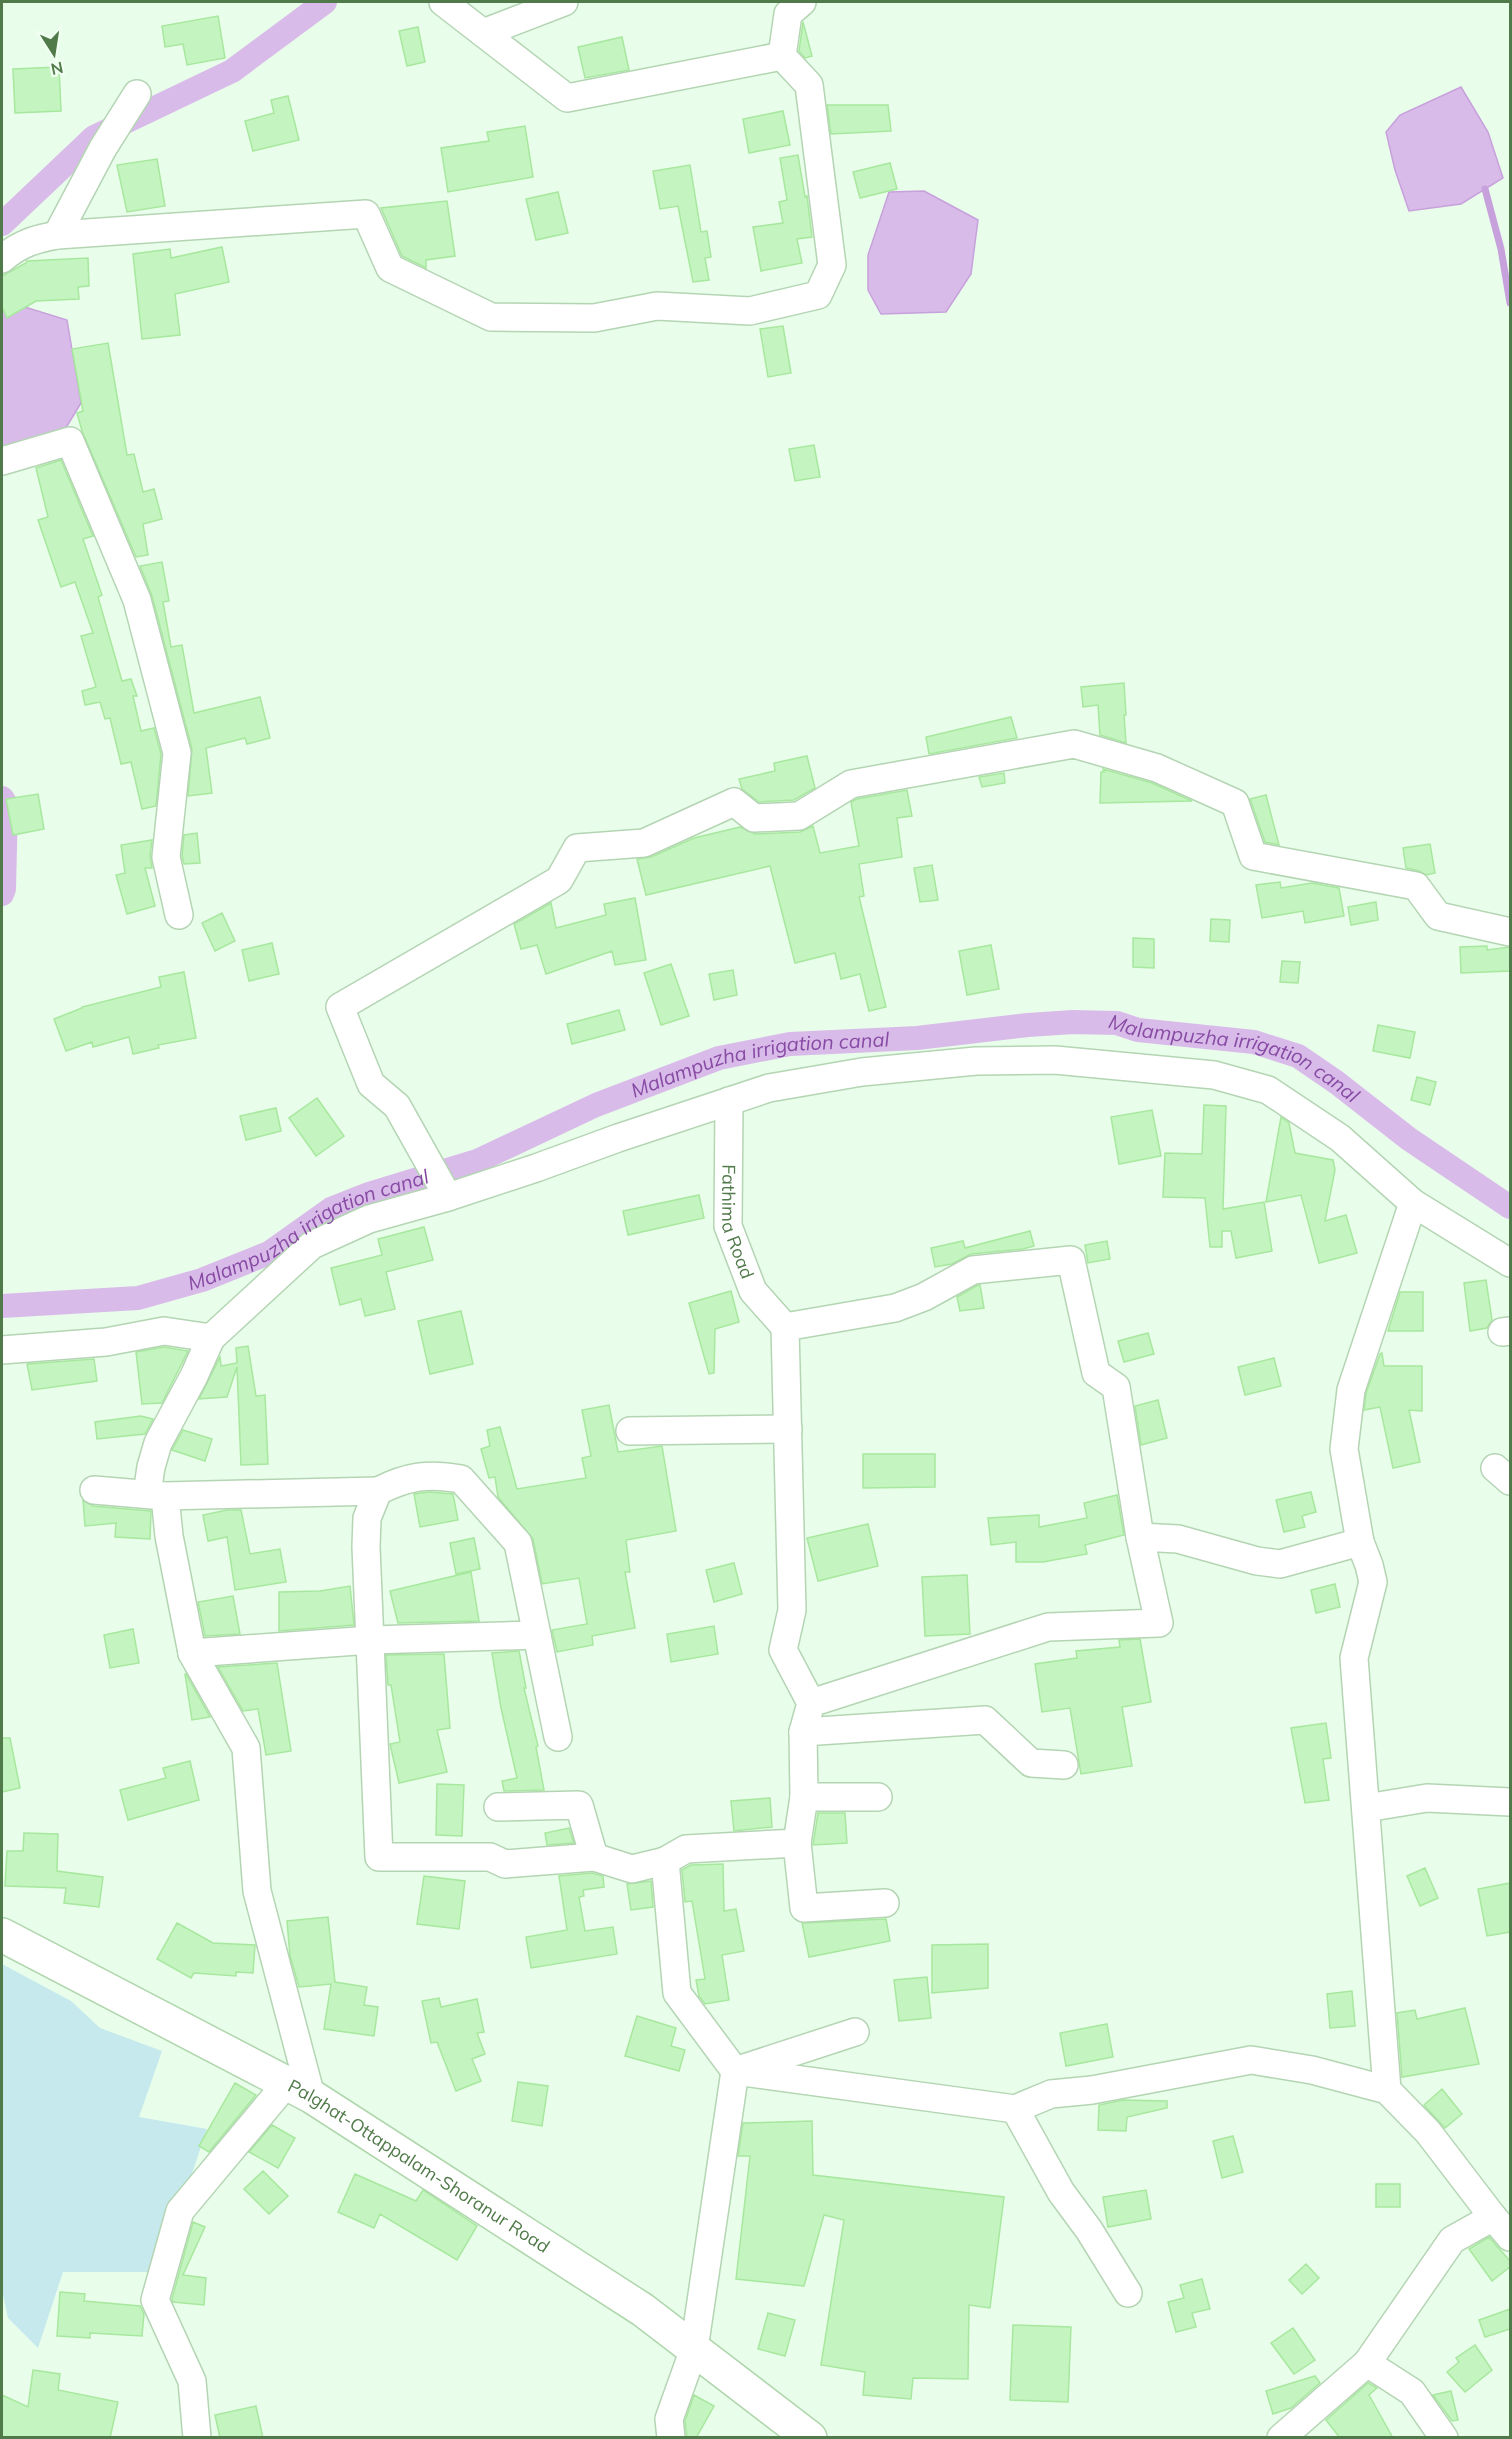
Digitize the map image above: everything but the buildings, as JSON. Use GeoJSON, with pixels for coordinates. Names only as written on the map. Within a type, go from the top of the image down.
{"type":"FeatureCollection","features":[{"type":"Feature","properties":{"kind":"main road","name":"Palghat-Ottappalam-Shoranur Road"},"geometry":{"type":"LineString","coordinates":[[2,1935],[298,2090],[643,2310],[810,2438]]}},
{"type":"Feature","properties":{"kind":"street"},"geometry":{"type":"LineString","coordinates":[[443,2],[567,98],[782,56]]}},
{"type":"Feature","properties":{"kind":"street"},"geometry":{"type":"LineString","coordinates":[[483,33],[564,2]]}},
{"type":"Feature","properties":{"kind":"street"},"geometry":{"type":"LineString","coordinates":[[782,56],[789,14],[802,2]]}},
{"type":"Feature","properties":{"kind":"street"},"geometry":{"type":"LineString","coordinates":[[2,259],[16,247],[57,235],[366,214],[390,268],[491,317],[594,318],[657,306],[750,311],[818,295],[832,265],[808,85],[782,56]]}},
{"type":"Feature","properties":{"kind":"street"},"geometry":{"type":"LineString","coordinates":[[57,235],[103,148],[137,94]]}},
{"type":"Feature","properties":{"kind":"street"},"geometry":{"type":"LineString","coordinates":[[2,461],[70,441],[137,600],[177,753],[166,857],[179,915]]}},
{"type":"Feature","properties":{"kind":"street"},"geometry":{"type":"LineString","coordinates":[[442,1187],[397,1106],[371,1084],[340,1007],[559,880],[577,848],[644,843],[734,802],[754,818],[799,816],[850,784],[1074,744],[1157,768],[1235,802],[1253,856],[1416,886],[1438,916],[1510,932]]}},
{"type":"Feature","properties":{"kind":"street"},"geometry":{"type":"LineString","coordinates":[[197,2438],[192,2381],[155,2300],[180,2211],[298,2090],[257,1891],[246,1748],[192,1653],[169,1536],[150,1467],[158,1443],[194,1376],[211,1338],[312,1245],[442,1187],[770,1088],[839,1076],[976,1061],[1055,1060],[1214,1075],[1268,1090],[1340,1137],[1413,1203],[1510,1263]]}},
{"type":"Feature","properties":{"kind":"street","name":"Fathima Road"},"geometry":{"type":"LineString","coordinates":[[729,1101],[728,1226],[753,1291],[785,1327]]}},
{"type":"Feature","properties":{"kind":"street"},"geometry":{"type":"LineString","coordinates":[[1387,2090],[1354,1658],[1373,1582],[1370,1565],[1360,1542],[1344,1449],[1350,1390],[1413,1203]]}},
{"type":"Feature","properties":{"kind":"street"},"geometry":{"type":"LineString","coordinates":[[811,1703],[1048,1627],[1159,1623],[1140,1537],[1116,1387],[1096,1373],[1071,1260],[973,1270],[924,1297],[895,1308],[785,1327],[792,1610],[783,1650],[811,1703],[803,1732],[804,1797],[797,1843],[804,1908],[885,1903]]}},
{"type":"Feature","properties":{"kind":"street"},"geometry":{"type":"LineString","coordinates":[[2,1350],[106,1342],[164,1331],[211,1338]]}},
{"type":"Feature","properties":{"kind":"street"},"geometry":{"type":"LineString","coordinates":[[630,1431],[788,1429]]}},
{"type":"Feature","properties":{"kind":"street"},"geometry":{"type":"LineString","coordinates":[[94,1490],[156,1495],[378,1491],[401,1479],[426,1475],[461,1479],[518,1544],[558,1737]]}},
{"type":"Feature","properties":{"kind":"street"},"geometry":{"type":"LineString","coordinates":[[378,1491],[367,1518],[366,1547],[379,1857],[490,1857],[505,1864],[594,1857],[632,1869],[665,1861],[686,1850],[797,1843]]}},
{"type":"Feature","properties":{"kind":"street"},"geometry":{"type":"LineString","coordinates":[[1140,1537],[1178,1539],[1257,1561],[1280,1564],[1360,1542]]}},
{"type":"Feature","properties":{"kind":"street"},"geometry":{"type":"LineString","coordinates":[[192,1653],[371,1640],[537,1635]]}},
{"type":"Feature","properties":{"kind":"street"},"geometry":{"type":"LineString","coordinates":[[803,1732],[985,1720],[1031,1763],[1064,1765]]}},
{"type":"Feature","properties":{"kind":"street"},"geometry":{"type":"LineString","coordinates":[[804,1797],[878,1797]]}},
{"type":"Feature","properties":{"kind":"street"},"geometry":{"type":"LineString","coordinates":[[1366,1808],[1427,1798],[1510,1802]]}},
{"type":"Feature","properties":{"kind":"street"},"geometry":{"type":"LineString","coordinates":[[498,1807],[579,1805],[594,1857]]}},
{"type":"Feature","properties":{"kind":"street"},"geometry":{"type":"LineString","coordinates":[[665,1861],[677,1993],[735,2072],[694,2349],[669,2419],[670,2438]]}},
{"type":"Feature","properties":{"kind":"street"},"geometry":{"type":"LineString","coordinates":[[735,2072],[855,2032]]}},
{"type":"Feature","properties":{"kind":"street"},"geometry":{"type":"LineString","coordinates":[[735,2072],[1015,2109],[1051,2094],[1092,2090],[1251,2060],[1311,2070],[1387,2090],[1428,2132],[1510,2237]]}},
{"type":"Feature","properties":{"kind":"street"},"geometry":{"type":"LineString","coordinates":[[1015,2109],[1061,2192],[1089,2230],[1128,2293]]}},
{"type":"Feature","properties":{"kind":"street"},"geometry":{"type":"LineString","coordinates":[[1281,2438],[1366,2363],[1452,2240],[1493,2217]]}},
{"type":"Feature","properties":{"kind":"street"},"geometry":{"type":"LineString","coordinates":[[1366,2363],[1412,2392],[1444,2438]]}},
{"type":"Feature","properties":{"kind":"shaded area"},"geometry":{"type":"Polygon","coordinates":[[[1461,87],[1488,132],[1503,178],[1461,204],[1409,211],[1395,170],[1386,132],[1400,115],[1461,87]]]}},
{"type":"Feature","properties":{"kind":"shaded area"},"geometry":{"type":"Polygon","coordinates":[[[924,191],[978,220],[971,274],[946,312],[881,314],[868,290],[868,255],[889,192],[924,191]]]}},
{"type":"Feature","properties":{"kind":"shaded area"},"geometry":{"type":"Polygon","coordinates":[[[2,300],[67,320],[81,403],[61,436],[2,460],[2,300]]]}},
{"type":"Feature","properties":{"kind":"shaded area"},"geometry":{"type":"Polygon","coordinates":[[[2,1964],[71,2001],[100,2028],[162,2051],[139,2117],[207,2129],[159,2272],[63,2272],[38,2348],[8,2318],[2,2290],[2,1964]]]}},
{"type":"Feature","properties":{"kind":"waterway"},"geometry":{"type":"LineString","coordinates":[[2,224],[94,137],[232,71],[325,2]]}},
{"type":"Feature","properties":{"kind":"waterway"},"geometry":{"type":"LineString","coordinates":[[1485,189],[1501,249],[1510,303]]}},
{"type":"Feature","properties":{"kind":"waterway"},"geometry":{"type":"LineString","coordinates":[[2,798],[6,804],[2,894]]}},
{"type":"Feature","properties":{"kind":"waterway","name":"Malampuzha irrigation canal"},"geometry":{"type":"LineString","coordinates":[[2,1306],[138,1298],[202,1280],[269,1253],[331,1209],[369,1194],[477,1161],[596,1105],[719,1058],[790,1044],[917,1038],[1073,1022],[1117,1023],[1138,1030],[1254,1042],[1298,1056],[1336,1082],[1409,1139],[1510,1207]]}}]}
